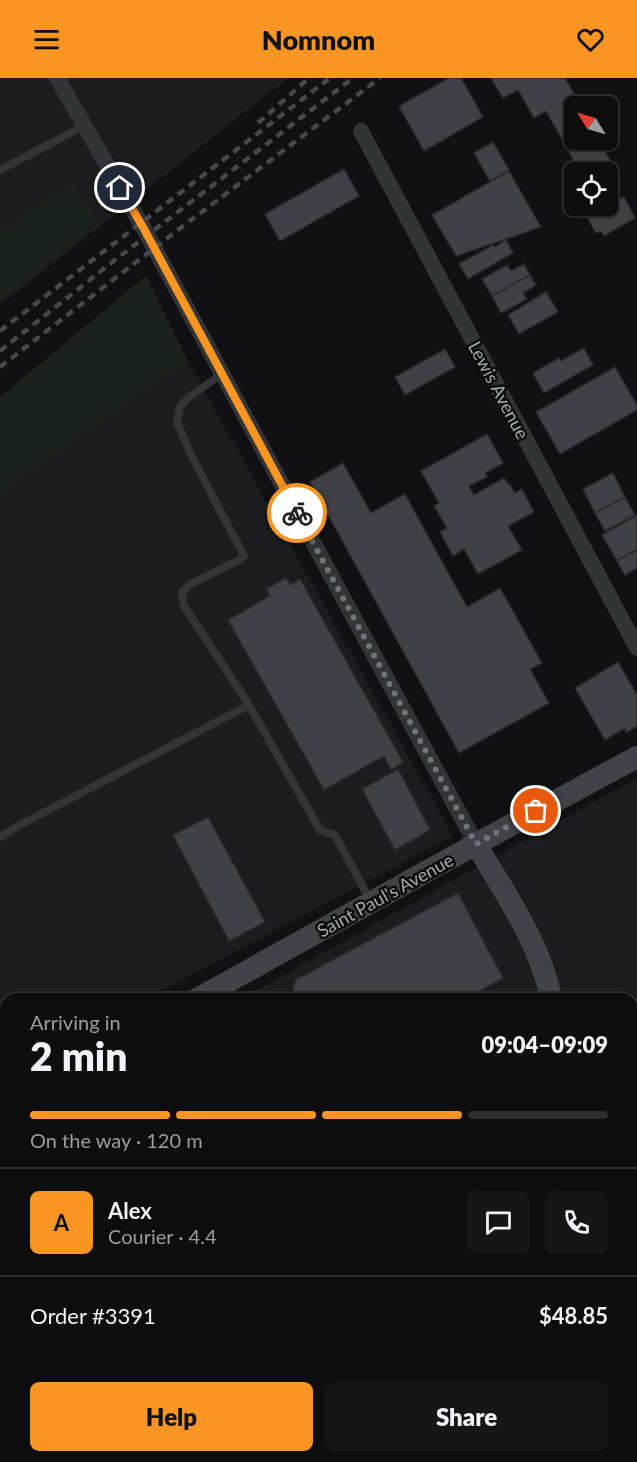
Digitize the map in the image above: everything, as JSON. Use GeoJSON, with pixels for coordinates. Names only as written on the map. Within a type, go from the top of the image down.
{"type":"FeatureCollection","features":[{"type":"Feature","properties":{"kind":"street"},"geometry":{"type":"LineString","coordinates":[[57,78],[144,229],[533,946],[549,993]]}},
{"type":"Feature","properties":{"kind":"street","name":"Lewis Avenue"},"geometry":{"type":"LineString","coordinates":[[361,131],[637,648]]}},
{"type":"Feature","properties":{"kind":"street","name":"Saint Paul's Avenue"},"geometry":{"type":"LineString","coordinates":[[208,993],[637,757]]}},
{"type":"Feature","properties":{"kind":"lane"},"geometry":{"type":"LineString","coordinates":[[0,170],[84,126]]}},
{"type":"Feature","properties":{"kind":"lane"},"geometry":{"type":"LineString","coordinates":[[222,374],[189,397],[180,407],[177,422],[190,455],[244,556],[189,585],[182,592],[184,606],[249,705],[320,830],[335,835],[371,902]]}},
{"type":"Feature","properties":{"kind":"lane"},"geometry":{"type":"LineString","coordinates":[[0,837],[249,705]]}},
{"type":"Feature","properties":{"kind":"shaded area"},"geometry":{"type":"Polygon","coordinates":[[[0,78],[288,78],[0,305],[0,78]]]}},
{"type":"Feature","properties":{"kind":"shaded area"},"geometry":{"type":"Polygon","coordinates":[[[73,181],[99,224],[0,300],[0,230],[73,181]]]}},
{"type":"Feature","properties":{"kind":"shaded area"},"geometry":{"type":"Polygon","coordinates":[[[146,276],[188,361],[0,495],[0,397],[146,276]]]}},
{"type":"Feature","properties":{"kind":"shaded area"},"geometry":{"type":"Polygon","coordinates":[[[188,361],[453,836],[157,993],[0,993],[0,495],[188,361]]]}},
{"type":"Feature","properties":{"kind":"shaded area"},"geometry":{"type":"Polygon","coordinates":[[[637,778],[637,993],[251,993],[637,778]]]}},
{"type":"Feature","properties":{"kind":"building"},"geometry":{"type":"Polygon","coordinates":[[[449,78],[461,78],[483,117],[424,151],[399,106],[449,78]]]}},
{"type":"Feature","properties":{"kind":"building"},"geometry":{"type":"Polygon","coordinates":[[[491,78],[565,78],[575,96],[564,96],[564,143],[546,111],[534,118],[518,90],[503,98],[491,78]]]}},
{"type":"Feature","properties":{"kind":"building"},"geometry":{"type":"Polygon","coordinates":[[[493,142],[509,170],[490,181],[474,153],[493,142]]]}},
{"type":"Feature","properties":{"kind":"building"},"geometry":{"type":"Polygon","coordinates":[[[568,150],[604,150],[611,162],[574,162],[568,150]]]}},
{"type":"Feature","properties":{"kind":"building"},"geometry":{"type":"Polygon","coordinates":[[[344,169],[359,196],[280,241],[265,214],[344,169]]]}},
{"type":"Feature","properties":{"kind":"building"},"geometry":{"type":"Polygon","coordinates":[[[509,171],[541,227],[456,256],[432,215],[509,171]]]}},
{"type":"Feature","properties":{"kind":"building"},"geometry":{"type":"Polygon","coordinates":[[[624,197],[635,218],[604,236],[601,231],[596,233],[587,217],[618,216],[618,200],[624,197]]]}},
{"type":"Feature","properties":{"kind":"building"},"geometry":{"type":"Polygon","coordinates":[[[506,240],[513,253],[468,279],[459,264],[506,240]]]}},
{"type":"Feature","properties":{"kind":"building"},"geometry":{"type":"Polygon","coordinates":[[[524,264],[530,275],[492,296],[482,279],[507,265],[511,271],[524,264]]]}},
{"type":"Feature","properties":{"kind":"building"},"geometry":{"type":"Polygon","coordinates":[[[530,275],[536,285],[523,293],[527,299],[501,313],[492,296],[530,275]]]}},
{"type":"Feature","properties":{"kind":"building"},"geometry":{"type":"Polygon","coordinates":[[[546,292],[558,312],[519,334],[508,315],[546,292]]]}},
{"type":"Feature","properties":{"kind":"building"},"geometry":{"type":"Polygon","coordinates":[[[584,348],[593,365],[544,393],[533,373],[559,358],[561,361],[584,348]]]}},
{"type":"Feature","properties":{"kind":"building"},"geometry":{"type":"Polygon","coordinates":[[[445,349],[455,367],[405,395],[395,377],[445,349]]]}},
{"type":"Feature","properties":{"kind":"building"},"geometry":{"type":"Polygon","coordinates":[[[615,367],[637,405],[637,410],[560,454],[536,412],[615,367]]]}},
{"type":"Feature","properties":{"kind":"building"},"geometry":{"type":"Polygon","coordinates":[[[487,434],[503,463],[485,473],[487,477],[469,486],[474,495],[504,478],[515,493],[522,489],[534,512],[508,526],[522,550],[478,574],[464,549],[453,556],[440,532],[447,528],[434,506],[439,503],[421,471],[487,434]]]}},
{"type":"Feature","properties":{"kind":"building"},"geometry":{"type":"Polygon","coordinates":[[[343,463],[371,513],[405,494],[467,607],[500,588],[542,663],[530,669],[549,703],[459,753],[310,482],[343,463]]]}},
{"type":"Feature","properties":{"kind":"building"},"geometry":{"type":"Polygon","coordinates":[[[613,473],[625,497],[595,513],[583,489],[613,473]]]}},
{"type":"Feature","properties":{"kind":"building"},"geometry":{"type":"Polygon","coordinates":[[[625,497],[635,515],[605,531],[595,513],[625,497]]]}},
{"type":"Feature","properties":{"kind":"building"},"geometry":{"type":"Polygon","coordinates":[[[637,515],[637,549],[617,561],[602,535],[637,515]]]}},
{"type":"Feature","properties":{"kind":"building"},"geometry":{"type":"Polygon","coordinates":[[[637,550],[637,568],[625,575],[617,561],[637,550]]]}},
{"type":"Feature","properties":{"kind":"building"},"geometry":{"type":"Polygon","coordinates":[[[286,578],[290,585],[300,579],[403,762],[391,770],[384,756],[324,790],[228,620],[270,596],[266,589],[286,578]]]}},
{"type":"Feature","properties":{"kind":"building"},"geometry":{"type":"Polygon","coordinates":[[[618,662],[637,695],[637,726],[626,733],[625,728],[605,740],[575,688],[618,662]]]}},
{"type":"Feature","properties":{"kind":"building"},"geometry":{"type":"Polygon","coordinates":[[[398,769],[430,830],[395,850],[362,789],[398,769]]]}},
{"type":"Feature","properties":{"kind":"building"},"geometry":{"type":"Polygon","coordinates":[[[208,817],[265,922],[229,941],[173,835],[208,817]]]}},
{"type":"Feature","properties":{"kind":"building"},"geometry":{"type":"Polygon","coordinates":[[[458,893],[503,978],[476,993],[295,993],[293,990],[297,979],[458,893]]]}},
{"type":"Feature","properties":{"kind":"railway"},"geometry":{"type":"LineString","coordinates":[[258,123],[309,78]]}},
{"type":"Feature","properties":{"kind":"railway"},"geometry":{"type":"LineString","coordinates":[[0,331],[330,78]]}},
{"type":"Feature","properties":{"kind":"railway"},"geometry":{"type":"LineString","coordinates":[[0,351],[353,78]]}},
{"type":"Feature","properties":{"kind":"railway"},"geometry":{"type":"LineString","coordinates":[[0,367],[380,78]]}},
{"type":"Feature","properties":{"kind":"way so far"},"geometry":{"type":"LineString","coordinates":[[297,513],[476,844],[536,811]]}},
{"type":"Feature","properties":{"kind":"route"},"geometry":{"type":"LineString","coordinates":[[120,188],[297,513]]}}]}
